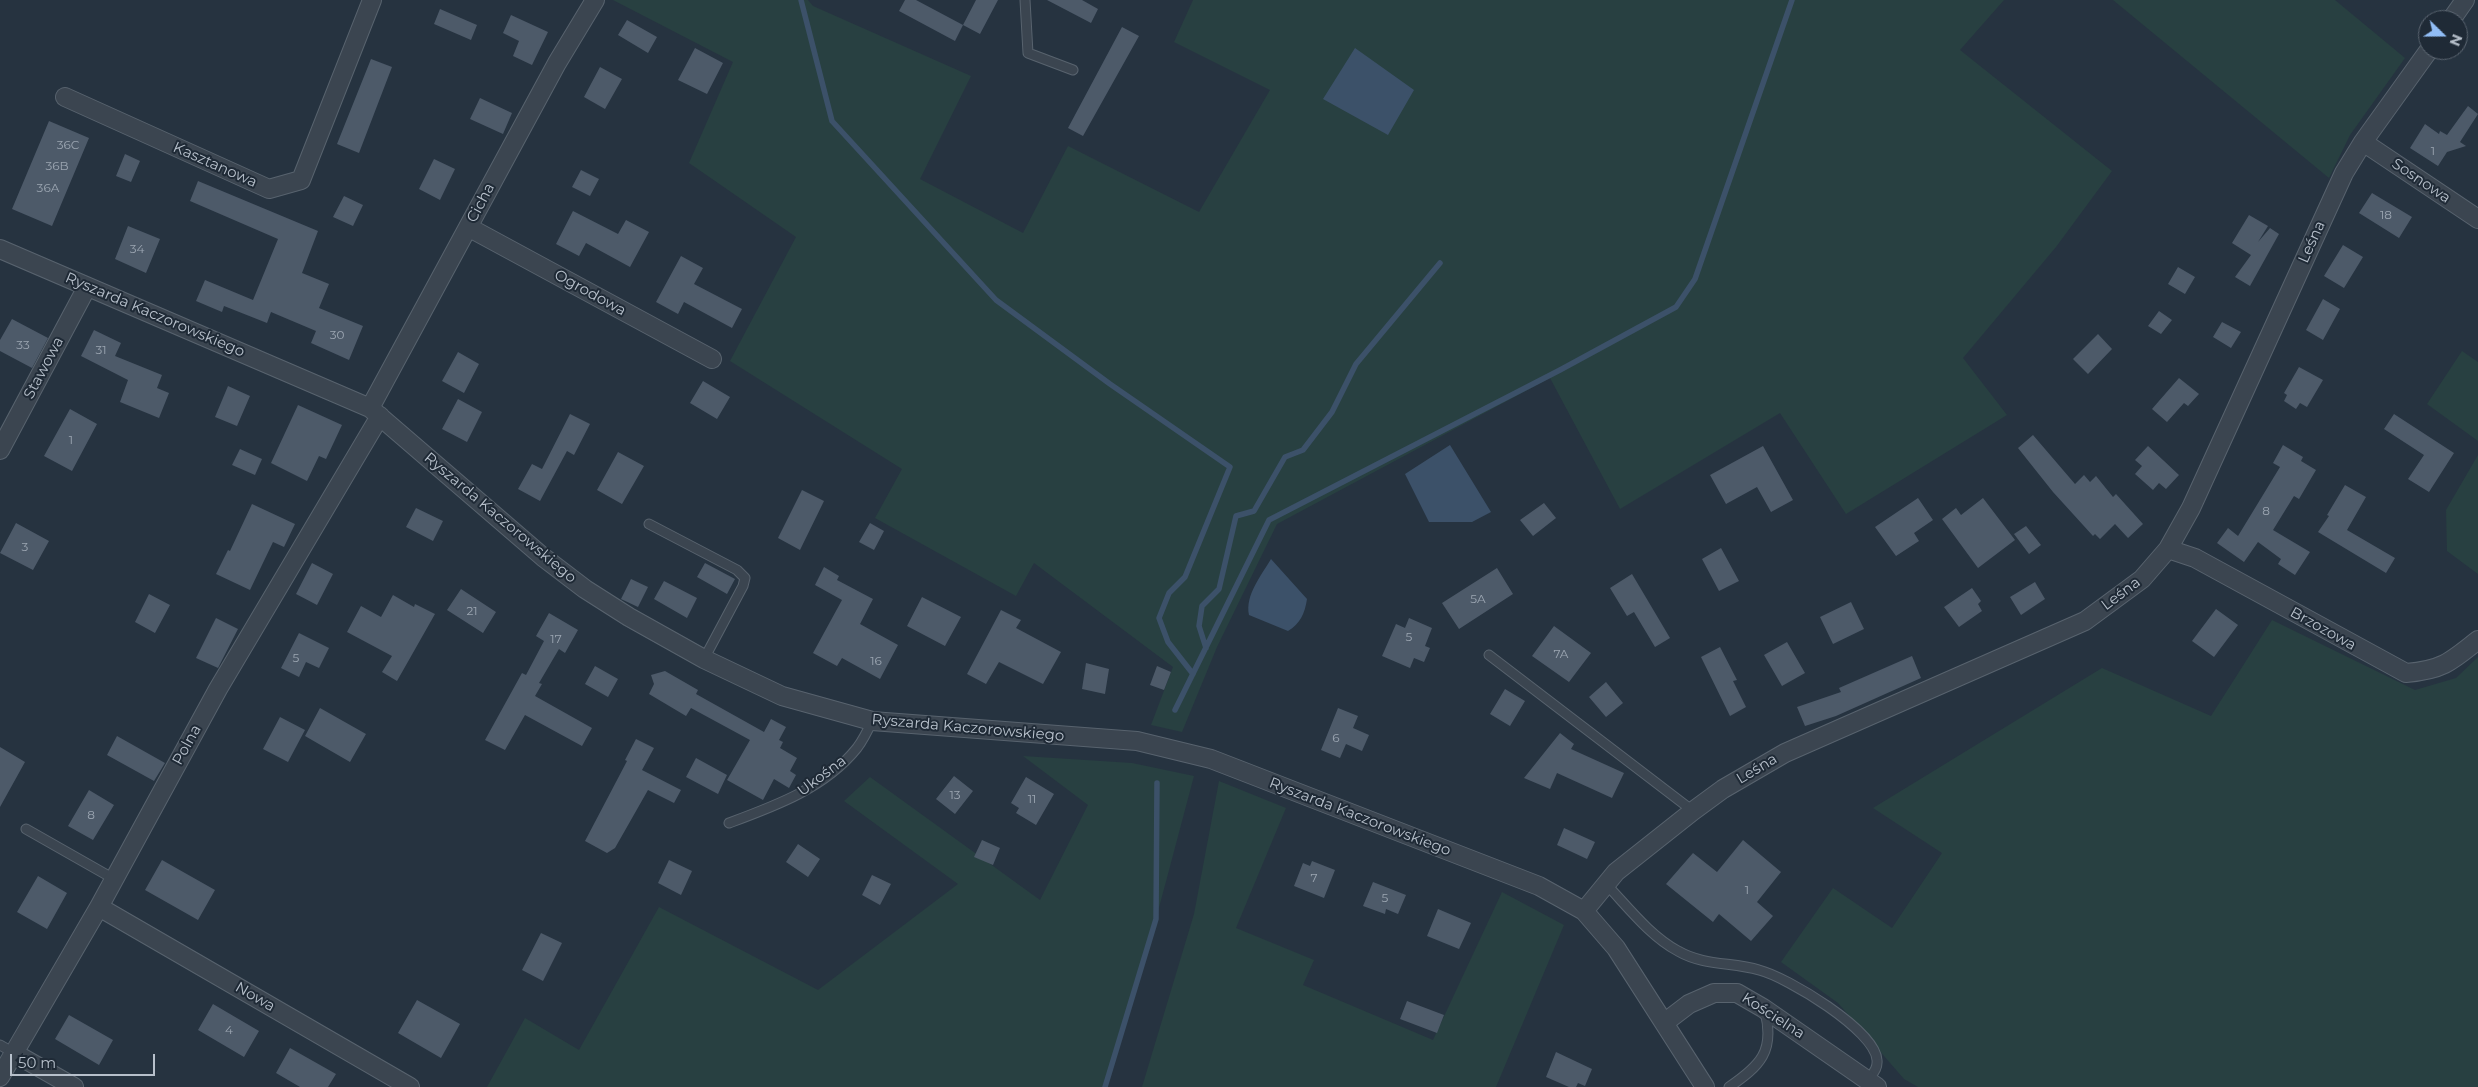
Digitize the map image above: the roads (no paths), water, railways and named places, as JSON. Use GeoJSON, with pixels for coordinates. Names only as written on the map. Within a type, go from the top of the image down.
{"type":"FeatureCollection","features":[{"type":"Feature","properties":{"kind":"street","name":"Kasztanowa"},"geometry":{"type":"LineString","coordinates":[[65,97],[269,189],[300,180],[372,0]]}},
{"type":"Feature","properties":{"kind":"street","name":"Cicha"},"geometry":{"type":"LineString","coordinates":[[375,412],[468,227],[557,63],[595,0]]}},
{"type":"Feature","properties":{"kind":"street","name":"Leśna"},"geometry":{"type":"LineString","coordinates":[[1584,911],[1616,872],[1723,789],[1785,753],[2085,621],[2142,579],[2168,549],[2191,508],[2344,173],[2363,142],[2422,60]]}},
{"type":"Feature","properties":{"kind":"street","name":"Sosnowa"},"geometry":{"type":"LineString","coordinates":[[2363,142],[2478,219]]}},
{"type":"Feature","properties":{"kind":"street","name":"Ogrodowa"},"geometry":{"type":"LineString","coordinates":[[468,227],[712,359]]}},
{"type":"Feature","properties":{"kind":"street","name":"Ryszarda Kaczorowskiego"},"geometry":{"type":"LineString","coordinates":[[0,249],[375,412],[557,568],[629,617],[704,659],[782,696],[872,721],[1137,741],[1211,758],[1539,886],[1584,911]]}},
{"type":"Feature","properties":{"kind":"street","name":"Stawowa"},"geometry":{"type":"LineString","coordinates":[[0,450],[87,287]]}},
{"type":"Feature","properties":{"kind":"street","name":"Polna"},"geometry":{"type":"LineString","coordinates":[[0,1077],[7,1049],[99,907],[218,689],[375,412]]}},
{"type":"Feature","properties":{"kind":"street","name":"Brzozowa"},"geometry":{"type":"LineString","coordinates":[[2168,549],[2195,558],[2406,673],[2430,671],[2448,664],[2478,640]]}},
{"type":"Feature","properties":{"kind":"street","name":"Nowa"},"geometry":{"type":"LineString","coordinates":[[99,907],[410,1087]]}},
{"type":"Feature","properties":{"kind":"street"},"geometry":{"type":"LineString","coordinates":[[1584,911],[1616,948],[1705,1087]]}},
{"type":"Feature","properties":{"kind":"street","name":"Kościelna"},"geometry":{"type":"LineString","coordinates":[[1664,1023],[1689,1004],[1722,991],[1737,993],[1763,1008],[1872,1083]]}},
{"type":"Feature","properties":{"kind":"street"},"geometry":{"type":"LineString","coordinates":[[7,1049],[74,1087]]}},
{"type":"Feature","properties":{"kind":"lane"},"geometry":{"type":"LineString","coordinates":[[1025,0],[1028,52],[1073,70]]}},
{"type":"Feature","properties":{"kind":"lane"},"geometry":{"type":"LineString","coordinates":[[649,524],[737,570],[744,578],[743,586],[704,659]]}},
{"type":"Feature","properties":{"kind":"lane"},"geometry":{"type":"LineString","coordinates":[[1489,655],[1693,811]]}},
{"type":"Feature","properties":{"kind":"lane","name":"Ukośna"},"geometry":{"type":"LineString","coordinates":[[729,823],[804,793],[833,771],[857,748],[872,721]]}},
{"type":"Feature","properties":{"kind":"lane"},"geometry":{"type":"LineString","coordinates":[[26,829],[114,879]]}},
{"type":"Feature","properties":{"kind":"lane"},"geometry":{"type":"LineString","coordinates":[[1606,884],[1657,936],[1678,951],[1700,960],[1760,970],[1807,995],[1846,1019],[1870,1044],[1877,1059],[1872,1083]]}},
{"type":"Feature","properties":{"kind":"lane"},"geometry":{"type":"LineString","coordinates":[[1729,1087],[1746,1077],[1765,1054],[1769,1039],[1763,1008]]}},
{"type":"Feature","properties":{"kind":"water"},"geometry":{"type":"Polygon","coordinates":[[[1355,48],[1414,90],[1388,135],[1323,99],[1355,48]]]}},
{"type":"Feature","properties":{"kind":"water"},"geometry":{"type":"Polygon","coordinates":[[[1450,445],[1491,512],[1472,522],[1429,522],[1405,474],[1450,445]]]}},
{"type":"Feature","properties":{"kind":"water"},"geometry":{"type":"Polygon","coordinates":[[[1271,559],[1307,599],[1301,618],[1288,631],[1249,615],[1249,600],[1271,559]]]}},
{"type":"Feature","properties":{"kind":"waterway"},"geometry":{"type":"LineString","coordinates":[[801,0],[832,121],[996,300],[1110,384],[1230,467],[1185,577],[1169,593],[1159,618],[1168,642],[1193,674]]}},
{"type":"Feature","properties":{"kind":"waterway"},"geometry":{"type":"LineString","coordinates":[[1175,710],[1269,520],[1560,370],[1676,307],[1695,279],[1792,0]]}},
{"type":"Feature","properties":{"kind":"waterway"},"geometry":{"type":"LineString","coordinates":[[1206,648],[1199,626],[1202,606],[1219,589],[1236,516],[1254,511],[1285,457],[1303,450],[1332,412],[1356,364],[1440,263]]}},
{"type":"Feature","properties":{"kind":"waterway"},"geometry":{"type":"LineString","coordinates":[[1105,1087],[1156,919],[1157,783]]}}]}
